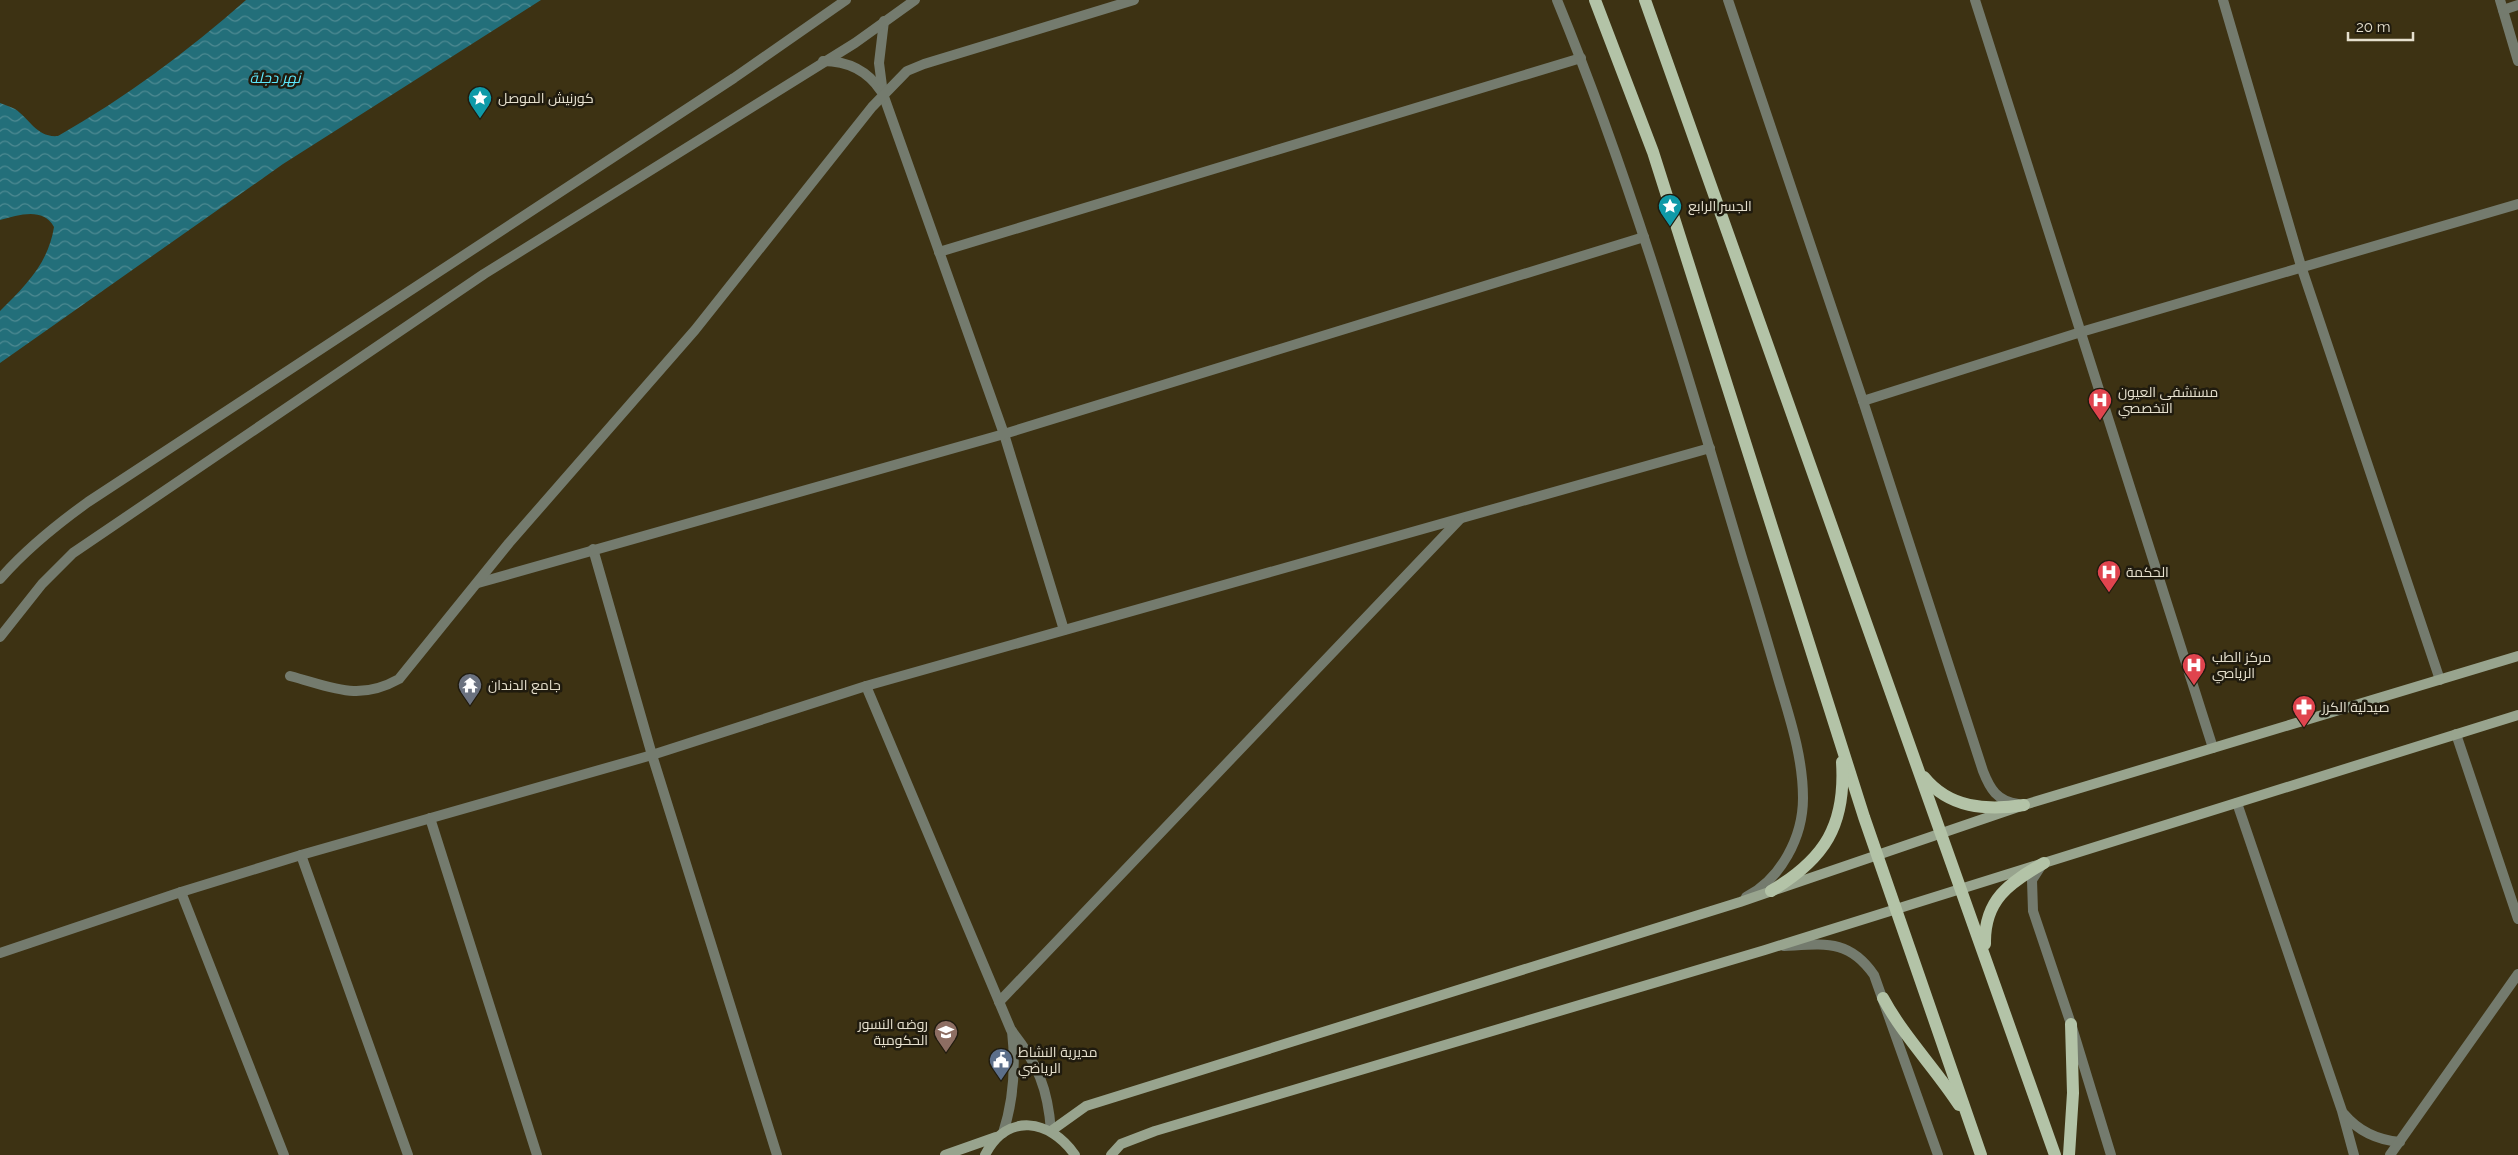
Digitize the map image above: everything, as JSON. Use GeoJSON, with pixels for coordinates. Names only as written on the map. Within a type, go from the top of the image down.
{"type":"FeatureCollection","features":[{"type":"Feature","properties":{"kind":"main road"},"geometry":{"type":"LineString","coordinates":[[1595,0],[1653,152],[1692,270],[1836,730],[1895,910],[1981,1155]]}},
{"type":"Feature","properties":{"kind":"main road"},"geometry":{"type":"LineString","coordinates":[[1646,0],[2055,1155]]}},
{"type":"Feature","properties":{"kind":"main road"},"geometry":{"type":"LineString","coordinates":[[1051,1131],[1086,1106],[1735,903],[2024,805],[2518,656]]}},
{"type":"Feature","properties":{"kind":"main road"},"geometry":{"type":"LineString","coordinates":[[1111,1155],[1121,1144],[1155,1131],[1778,946],[2518,715]]}},
{"type":"Feature","properties":{"kind":"main road"},"geometry":{"type":"LineString","coordinates":[[1771,891],[1797,876],[1818,854],[1835,826],[1842,796],[1842,763],[1836,730]]}},
{"type":"Feature","properties":{"kind":"main road"},"geometry":{"type":"LineString","coordinates":[[1914,759],[1934,789],[1955,801],[1978,807],[2002,808],[2024,805]]}},
{"type":"Feature","properties":{"kind":"main road"},"geometry":{"type":"LineString","coordinates":[[1994,983],[1985,944],[1985,926],[1990,907],[2001,893],[2014,882],[2044,863]]}},
{"type":"Feature","properties":{"kind":"main road"},"geometry":{"type":"LineString","coordinates":[[1882,998],[1897,1024],[1937,1071],[1971,1123]]}},
{"type":"Feature","properties":{"kind":"main road"},"geometry":{"type":"LineString","coordinates":[[2069,1155],[2073,1093],[2071,1024]]}},
{"type":"Feature","properties":{"kind":"main road"},"geometry":{"type":"LineString","coordinates":[[945,1155],[999,1135],[1013,1127],[1032,1125],[1051,1131],[1075,1155]]}},
{"type":"Feature","properties":{"kind":"main road"},"geometry":{"type":"LineString","coordinates":[[985,1155],[999,1135]]}},
{"type":"Feature","properties":{"kind":"street"},"geometry":{"type":"LineString","coordinates":[[0,579],[15,562],[53,527],[88,502],[725,84],[846,0]]}},
{"type":"Feature","properties":{"kind":"street"},"geometry":{"type":"LineString","coordinates":[[0,637],[42,584],[73,553],[484,274],[855,43],[915,0]]}},
{"type":"Feature","properties":{"kind":"street"},"geometry":{"type":"LineString","coordinates":[[290,676],[344,691],[363,693],[383,688],[400,679],[509,544],[695,330],[843,141],[883,94],[907,71],[924,64],[1134,0]]}},
{"type":"Feature","properties":{"kind":"street"},"geometry":{"type":"LineString","coordinates":[[1557,0],[1581,58],[1644,237],[1710,448],[1794,733],[1802,780],[1801,823],[1790,851],[1773,876],[1755,892],[1735,903]]}},
{"type":"Feature","properties":{"kind":"street"},"geometry":{"type":"LineString","coordinates":[[1728,0],[1863,401],[1989,786],[2008,803],[2024,805]]}},
{"type":"Feature","properties":{"kind":"street"},"geometry":{"type":"LineString","coordinates":[[1975,0],[2213,748]]}},
{"type":"Feature","properties":{"kind":"street"},"geometry":{"type":"LineString","coordinates":[[2223,0],[2301,266],[2440,680]]}},
{"type":"Feature","properties":{"kind":"street"},"geometry":{"type":"LineString","coordinates":[[2518,5],[2502,5],[2518,60]]}},
{"type":"Feature","properties":{"kind":"street"},"geometry":{"type":"LineString","coordinates":[[884,21],[879,63],[883,94],[1004,434],[1064,630]]}},
{"type":"Feature","properties":{"kind":"street"},"geometry":{"type":"LineString","coordinates":[[939,252],[1581,58]]}},
{"type":"Feature","properties":{"kind":"street"},"geometry":{"type":"LineString","coordinates":[[823,62],[836,61],[857,68],[875,82],[883,94]]}},
{"type":"Feature","properties":{"kind":"street"},"geometry":{"type":"LineString","coordinates":[[1863,401],[2081,332],[2518,204]]}},
{"type":"Feature","properties":{"kind":"street"},"geometry":{"type":"LineString","coordinates":[[478,583],[1004,434],[1644,237]]}},
{"type":"Feature","properties":{"kind":"street"},"geometry":{"type":"LineString","coordinates":[[0,953],[182,892],[302,855],[652,755],[866,686],[1710,448]]}},
{"type":"Feature","properties":{"kind":"street"},"geometry":{"type":"LineString","coordinates":[[999,1002],[1461,518]]}},
{"type":"Feature","properties":{"kind":"street"},"geometry":{"type":"LineString","coordinates":[[593,549],[652,755],[777,1155]]}},
{"type":"Feature","properties":{"kind":"street"},"geometry":{"type":"LineString","coordinates":[[866,686],[999,1002],[1012,1030],[1029,1052],[1041,1077],[1049,1104],[1051,1131]]}},
{"type":"Feature","properties":{"kind":"street"},"geometry":{"type":"LineString","coordinates":[[2456,734],[2518,919]]}},
{"type":"Feature","properties":{"kind":"street"},"geometry":{"type":"LineString","coordinates":[[2237,803],[2342,1111],[2354,1155]]}},
{"type":"Feature","properties":{"kind":"street"},"geometry":{"type":"LineString","coordinates":[[430,818],[537,1155]]}},
{"type":"Feature","properties":{"kind":"street"},"geometry":{"type":"LineString","coordinates":[[302,855],[408,1155]]}},
{"type":"Feature","properties":{"kind":"street"},"geometry":{"type":"LineString","coordinates":[[2044,863],[2036,871],[2032,880],[2033,911],[2071,1024],[2111,1155]]}},
{"type":"Feature","properties":{"kind":"street"},"geometry":{"type":"LineString","coordinates":[[182,892],[284,1155]]}},
{"type":"Feature","properties":{"kind":"street"},"geometry":{"type":"LineString","coordinates":[[1778,946],[1826,945],[1856,953],[1874,975],[1938,1155]]}},
{"type":"Feature","properties":{"kind":"street"},"geometry":{"type":"LineString","coordinates":[[2390,1155],[2518,974]]}},
{"type":"Feature","properties":{"kind":"street"},"geometry":{"type":"LineString","coordinates":[[999,1135],[1012,1098],[1014,1080],[1012,1030]]}},
{"type":"Feature","properties":{"kind":"street"},"geometry":{"type":"LineString","coordinates":[[2342,1111],[2349,1120],[2367,1133],[2383,1140],[2400,1142]]}},
{"type":"Feature","properties":{"kind":"water","name":"نهر دجلة"},"geometry":{"type":"Polygon","coordinates":[[[246,0],[541,0],[283,164],[0,363],[0,311],[27,283],[41,263],[47,252],[54,227],[44,217],[30,214],[0,220],[0,103],[15,109],[39,131],[51,136],[58,136],[132,90],[202,37],[246,0]]]}},
{"type":"Feature","properties":{"kind":"place","name":"كورنيش الموصل"},"geometry":{"type":"Point","coordinates":[480,119]}},
{"type":"Feature","properties":{"kind":"place","name":"الجسر الرابع"},"geometry":{"type":"Point","coordinates":[1670,227]}},
{"type":"Feature","properties":{"kind":"place","name":"مستشفى العيون التخصصي"},"geometry":{"type":"Point","coordinates":[2100,421]}},
{"type":"Feature","properties":{"kind":"place","name":"الحكمة"},"geometry":{"type":"Point","coordinates":[2109,593]}},
{"type":"Feature","properties":{"kind":"place","name":"مركز الطب الرياصي"},"geometry":{"type":"Point","coordinates":[2194,686]}},
{"type":"Feature","properties":{"kind":"place","name":"جامع الدندان"},"geometry":{"type":"Point","coordinates":[470,706]}},
{"type":"Feature","properties":{"kind":"place","name":"صيدلية الكرز"},"geometry":{"type":"Point","coordinates":[2304,728]}},
{"type":"Feature","properties":{"kind":"place","name":"روضه النسور الحكومية"},"geometry":{"type":"Point","coordinates":[946,1053]}},
{"type":"Feature","properties":{"kind":"place","name":"مديرية النشاط الرياضي"},"geometry":{"type":"Point","coordinates":[1001,1081]}}]}
